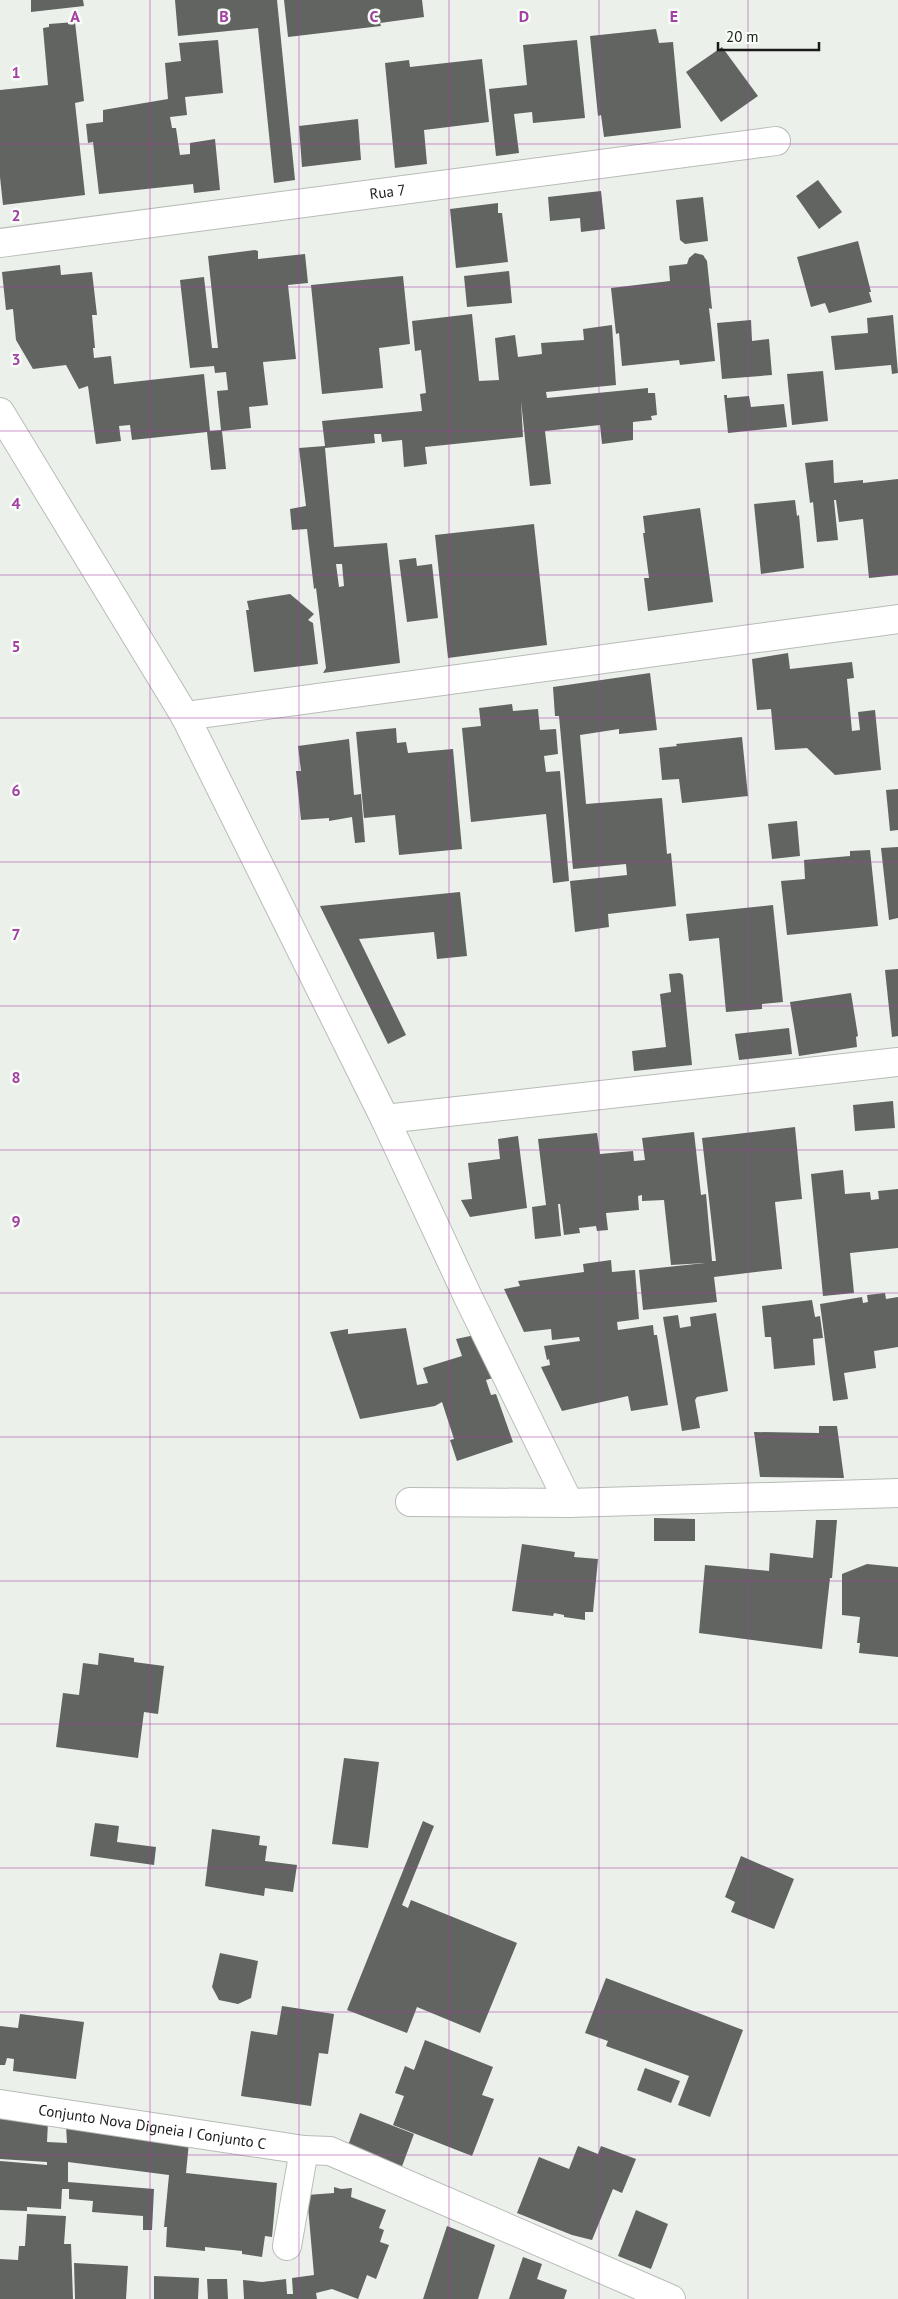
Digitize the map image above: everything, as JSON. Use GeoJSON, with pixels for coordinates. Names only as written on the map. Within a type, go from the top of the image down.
{"type":"FeatureCollection","features":[{"type":"Feature","properties":{"kind":"street","name":"Rua 7"},"geometry":{"type":"LineString","coordinates":[[0,243],[776,141]]}},
{"type":"Feature","properties":{"kind":"street"},"geometry":{"type":"LineString","coordinates":[[0,412],[185,716],[385,1119],[468,1297],[568,1503]]}},
{"type":"Feature","properties":{"kind":"street"},"geometry":{"type":"LineString","coordinates":[[185,716],[898,619]]}},
{"type":"Feature","properties":{"kind":"street"},"geometry":{"type":"LineString","coordinates":[[385,1119],[898,1062]]}},
{"type":"Feature","properties":{"kind":"street"},"geometry":{"type":"LineString","coordinates":[[410,1502],[568,1503],[898,1494]]}},
{"type":"Feature","properties":{"kind":"street","name":"Conjunto Nova Digneia I Conjunto C"},"geometry":{"type":"LineString","coordinates":[[0,2104],[304,2150],[330,2151],[671,2299]]}},
{"type":"Feature","properties":{"kind":"street"},"geometry":{"type":"LineString","coordinates":[[287,2246],[304,2150]]}},
{"type":"Feature","properties":{"kind":"building"},"geometry":{"type":"Polygon","coordinates":[[[31,0],[83,0],[84,6],[31,12],[31,0]]]}},
{"type":"Feature","properties":{"kind":"building"},"geometry":{"type":"Polygon","coordinates":[[[175,0],[277,0],[295,180],[274,183],[258,28],[178,36],[175,0]]]}},
{"type":"Feature","properties":{"kind":"building"},"geometry":{"type":"Polygon","coordinates":[[[284,0],[422,0],[424,17],[380,23],[381,26],[288,37],[284,0]]]}},
{"type":"Feature","properties":{"kind":"building"},"geometry":{"type":"Polygon","coordinates":[[[75,22],[84,101],[75,103],[85,195],[3,205],[0,177],[0,90],[48,85],[43,28],[49,27],[49,24],[75,22]]]}},
{"type":"Feature","properties":{"kind":"building"},"geometry":{"type":"Polygon","coordinates":[[[656,29],[659,43],[673,42],[681,128],[604,137],[601,115],[598,116],[590,36],[656,29]]]}},
{"type":"Feature","properties":{"kind":"building"},"geometry":{"type":"Polygon","coordinates":[[[218,40],[223,93],[185,97],[187,115],[170,117],[172,128],[176,128],[180,155],[190,154],[190,143],[215,139],[220,190],[194,193],[193,184],[99,194],[93,142],[88,143],[86,124],[103,122],[103,110],[168,99],[165,63],[181,61],[179,43],[218,40]]]}},
{"type":"Feature","properties":{"kind":"building"},"geometry":{"type":"Polygon","coordinates":[[[577,40],[585,118],[533,123],[532,112],[514,114],[519,153],[496,156],[489,89],[527,85],[523,45],[577,40]]]}},
{"type":"Feature","properties":{"kind":"building"},"geometry":{"type":"Polygon","coordinates":[[[722,47],[758,96],[721,122],[686,72],[722,47]]]}},
{"type":"Feature","properties":{"kind":"building"},"geometry":{"type":"Polygon","coordinates":[[[482,59],[489,122],[424,130],[427,164],[395,168],[385,63],[409,60],[410,67],[482,59]]]}},
{"type":"Feature","properties":{"kind":"building"},"geometry":{"type":"Polygon","coordinates":[[[358,119],[361,160],[302,167],[299,126],[358,119]]]}},
{"type":"Feature","properties":{"kind":"building"},"geometry":{"type":"Polygon","coordinates":[[[818,180],[842,212],[819,229],[796,196],[818,180]]]}},
{"type":"Feature","properties":{"kind":"building"},"geometry":{"type":"Polygon","coordinates":[[[601,191],[605,229],[581,232],[580,218],[550,221],[548,197],[601,191]]]}},
{"type":"Feature","properties":{"kind":"building"},"geometry":{"type":"Polygon","coordinates":[[[703,197],[708,241],[685,244],[680,240],[676,200],[703,197]]]}},
{"type":"Feature","properties":{"kind":"building"},"geometry":{"type":"Polygon","coordinates":[[[498,203],[498,213],[502,213],[508,262],[456,268],[450,209],[498,203]]]}},
{"type":"Feature","properties":{"kind":"building"},"geometry":{"type":"Polygon","coordinates":[[[858,241],[872,302],[829,313],[825,303],[811,307],[797,257],[858,241]]]}},
{"type":"Feature","properties":{"kind":"building"},"geometry":{"type":"Polygon","coordinates":[[[258,251],[258,259],[305,254],[308,283],[288,285],[296,359],[263,362],[268,405],[249,407],[251,428],[222,431],[226,469],[211,470],[207,432],[132,440],[130,425],[119,426],[121,441],[96,444],[88,386],[79,389],[66,365],[33,369],[16,340],[13,309],[6,310],[2,272],[60,265],[61,275],[92,272],[97,315],[92,315],[94,358],[111,356],[114,384],[204,374],[210,431],[221,430],[217,391],[228,390],[226,372],[215,373],[214,366],[190,368],[180,280],[204,277],[212,348],[218,348],[208,256],[258,251]]]}},
{"type":"Feature","properties":{"kind":"building"},"geometry":{"type":"Polygon","coordinates":[[[695,253],[703,255],[707,261],[712,309],[709,308],[715,361],[680,365],[679,360],[622,366],[619,333],[616,334],[611,288],[670,281],[669,266],[687,264],[689,258],[695,253]]]}},
{"type":"Feature","properties":{"kind":"building"},"geometry":{"type":"Polygon","coordinates":[[[509,271],[512,303],[467,307],[464,276],[509,271]]]}},
{"type":"Feature","properties":{"kind":"building"},"geometry":{"type":"Polygon","coordinates":[[[403,276],[410,344],[379,348],[383,388],[322,394],[311,285],[403,276]]]}},
{"type":"Feature","properties":{"kind":"building"},"geometry":{"type":"Polygon","coordinates":[[[472,314],[479,381],[499,380],[495,338],[515,335],[518,357],[542,354],[541,343],[584,340],[583,329],[612,325],[616,385],[546,392],[547,398],[648,388],[648,393],[655,393],[657,415],[651,416],[652,420],[633,422],[633,440],[602,444],[600,425],[545,431],[551,484],[530,486],[521,401],[523,437],[425,447],[427,464],[404,467],[402,440],[382,442],[381,434],[374,434],[375,443],[325,448],[334,547],[387,543],[400,663],[323,673],[326,668],[307,529],[292,530],[290,509],[306,506],[299,448],[325,446],[322,421],[422,411],[420,394],[426,393],[421,350],[415,351],[412,321],[472,314]],[[336,564],[339,587],[344,586],[342,564],[336,564]]]}},
{"type":"Feature","properties":{"kind":"building"},"geometry":{"type":"Polygon","coordinates":[[[893,315],[898,373],[892,374],[891,365],[835,370],[831,336],[868,333],[867,318],[893,315]]]}},
{"type":"Feature","properties":{"kind":"building"},"geometry":{"type":"Polygon","coordinates":[[[751,320],[752,341],[769,339],[772,375],[722,379],[717,323],[751,320]]]}},
{"type":"Feature","properties":{"kind":"building"},"geometry":{"type":"Polygon","coordinates":[[[823,371],[828,421],[792,425],[787,374],[823,371]]]}},
{"type":"Feature","properties":{"kind":"building"},"geometry":{"type":"Polygon","coordinates":[[[724,395],[727,395],[727,398],[749,396],[751,407],[784,404],[787,427],[728,433],[724,395]]]}},
{"type":"Feature","properties":{"kind":"building"},"geometry":{"type":"Polygon","coordinates":[[[833,460],[834,483],[863,480],[863,483],[898,479],[898,575],[869,578],[863,519],[839,522],[836,500],[834,500],[838,540],[817,542],[813,502],[810,503],[805,463],[833,460]]]}},
{"type":"Feature","properties":{"kind":"building"},"geometry":{"type":"Polygon","coordinates":[[[795,500],[797,516],[799,515],[804,568],[761,574],[754,504],[795,500]]]}},
{"type":"Feature","properties":{"kind":"building"},"geometry":{"type":"Polygon","coordinates":[[[700,508],[713,602],[648,611],[644,578],[649,578],[643,533],[645,533],[643,516],[700,508]]]}},
{"type":"Feature","properties":{"kind":"building"},"geometry":{"type":"Polygon","coordinates":[[[534,524],[547,645],[448,658],[435,535],[534,524]]]}},
{"type":"Feature","properties":{"kind":"building"},"geometry":{"type":"Polygon","coordinates":[[[416,558],[417,566],[432,564],[438,618],[407,622],[399,560],[416,558]]]}},
{"type":"Feature","properties":{"kind":"building"},"geometry":{"type":"Polygon","coordinates":[[[290,594],[314,614],[308,620],[313,623],[318,664],[254,672],[246,610],[249,610],[247,601],[290,594]]]}},
{"type":"Feature","properties":{"kind":"building"},"geometry":{"type":"Polygon","coordinates":[[[788,653],[790,669],[852,662],[854,678],[847,679],[852,731],[860,730],[858,712],[875,710],[881,770],[835,775],[807,748],[775,750],[771,709],[757,710],[752,659],[788,653]]]}},
{"type":"Feature","properties":{"kind":"building"},"geometry":{"type":"Polygon","coordinates":[[[650,673],[657,730],[619,734],[619,729],[580,735],[586,804],[662,798],[667,854],[671,853],[676,906],[608,914],[609,927],[575,932],[570,881],[627,875],[626,864],[573,869],[559,716],[555,716],[553,687],[650,673]]]}},
{"type":"Feature","properties":{"kind":"building"},"geometry":{"type":"Polygon","coordinates":[[[512,704],[513,711],[538,709],[540,730],[556,729],[558,754],[544,756],[546,772],[560,771],[569,881],[553,883],[546,814],[471,822],[462,728],[481,726],[479,708],[512,704]]]}},
{"type":"Feature","properties":{"kind":"building"},"geometry":{"type":"Polygon","coordinates":[[[396,728],[397,743],[406,742],[408,753],[453,749],[462,849],[399,855],[395,815],[364,818],[356,732],[396,728]]]}},
{"type":"Feature","properties":{"kind":"building"},"geometry":{"type":"Polygon","coordinates":[[[742,737],[748,796],[682,803],[679,779],[662,780],[659,748],[677,746],[676,744],[742,737]]]}},
{"type":"Feature","properties":{"kind":"building"},"geometry":{"type":"Polygon","coordinates":[[[349,739],[354,795],[361,794],[365,842],[355,843],[352,817],[329,821],[329,818],[301,820],[296,771],[301,771],[298,746],[349,739]]]}},
{"type":"Feature","properties":{"kind":"building"},"geometry":{"type":"Polygon","coordinates":[[[898,789],[898,830],[890,831],[886,790],[898,789]]]}},
{"type":"Feature","properties":{"kind":"building"},"geometry":{"type":"Polygon","coordinates":[[[797,821],[800,856],[772,859],[768,824],[797,821]]]}},
{"type":"Feature","properties":{"kind":"building"},"geometry":{"type":"Polygon","coordinates":[[[898,847],[898,918],[889,920],[881,848],[898,847]]]}},
{"type":"Feature","properties":{"kind":"building"},"geometry":{"type":"Polygon","coordinates":[[[870,850],[878,926],[787,935],[781,881],[805,879],[804,860],[850,856],[850,851],[870,850]]]}},
{"type":"Feature","properties":{"kind":"building"},"geometry":{"type":"Polygon","coordinates":[[[460,892],[467,956],[437,959],[434,932],[359,939],[406,1035],[388,1044],[320,906],[460,892]]]}},
{"type":"Feature","properties":{"kind":"building"},"geometry":{"type":"Polygon","coordinates":[[[773,905],[783,1002],[762,1004],[762,1009],[726,1012],[719,938],[689,941],[686,914],[773,905]]]}},
{"type":"Feature","properties":{"kind":"building"},"geometry":{"type":"Polygon","coordinates":[[[898,969],[898,1036],[892,1037],[885,970],[898,969]]]}},
{"type":"Feature","properties":{"kind":"building"},"geometry":{"type":"Polygon","coordinates":[[[680,973],[683,975],[692,1065],[634,1071],[632,1051],[666,1047],[660,994],[671,992],[669,974],[680,973]]]}},
{"type":"Feature","properties":{"kind":"building"},"geometry":{"type":"Polygon","coordinates":[[[851,993],[858,1036],[856,1037],[857,1047],[799,1056],[790,1002],[851,993]]]}},
{"type":"Feature","properties":{"kind":"building"},"geometry":{"type":"Polygon","coordinates":[[[789,1028],[792,1054],[739,1060],[735,1034],[789,1028]]]}},
{"type":"Feature","properties":{"kind":"building"},"geometry":{"type":"Polygon","coordinates":[[[893,1101],[895,1128],[855,1131],[853,1105],[893,1101]]]}},
{"type":"Feature","properties":{"kind":"building"},"geometry":{"type":"Polygon","coordinates":[[[795,1127],[802,1199],[775,1202],[782,1269],[714,1277],[717,1302],[643,1310],[639,1270],[705,1263],[671,1265],[664,1200],[642,1201],[642,1195],[638,1196],[639,1210],[606,1213],[608,1230],[597,1231],[596,1226],[579,1228],[580,1233],[564,1235],[560,1204],[558,1204],[561,1236],[535,1239],[532,1207],[546,1205],[538,1139],[597,1133],[600,1154],[633,1151],[634,1161],[645,1160],[642,1138],[694,1132],[701,1195],[706,1194],[712,1261],[716,1261],[702,1138],[795,1127]]]}},
{"type":"Feature","properties":{"kind":"building"},"geometry":{"type":"Polygon","coordinates":[[[518,1136],[527,1208],[470,1217],[461,1200],[472,1199],[468,1163],[500,1159],[498,1139],[518,1136]]]}},
{"type":"Feature","properties":{"kind":"building"},"geometry":{"type":"Polygon","coordinates":[[[843,1170],[845,1194],[870,1192],[871,1200],[879,1199],[878,1191],[898,1189],[898,1248],[850,1253],[854,1293],[823,1296],[811,1174],[843,1170]]]}},
{"type":"Feature","properties":{"kind":"building"},"geometry":{"type":"Polygon","coordinates":[[[611,1260],[612,1272],[635,1270],[639,1319],[617,1322],[618,1330],[653,1325],[654,1335],[657,1335],[668,1405],[631,1411],[628,1396],[562,1411],[541,1367],[550,1365],[544,1346],[580,1341],[579,1337],[552,1340],[551,1329],[524,1332],[504,1289],[520,1286],[518,1281],[584,1272],[583,1264],[611,1260]]]}},
{"type":"Feature","properties":{"kind":"building"},"geometry":{"type":"Polygon","coordinates":[[[885,1293],[886,1299],[898,1297],[898,1347],[874,1351],[876,1368],[844,1373],[848,1399],[833,1401],[820,1304],[862,1297],[863,1303],[868,1302],[867,1295],[885,1293]]]}},
{"type":"Feature","properties":{"kind":"building"},"geometry":{"type":"Polygon","coordinates":[[[812,1300],[815,1317],[820,1316],[823,1338],[813,1339],[815,1365],[774,1369],[771,1337],[765,1337],[762,1306],[812,1300]]]}},
{"type":"Feature","properties":{"kind":"building"},"geometry":{"type":"Polygon","coordinates":[[[716,1313],[728,1391],[697,1397],[695,1400],[700,1428],[682,1431],[663,1317],[678,1315],[680,1328],[691,1326],[690,1317],[716,1313]]]}},
{"type":"Feature","properties":{"kind":"building"},"geometry":{"type":"Polygon","coordinates":[[[406,1328],[417,1385],[428,1383],[423,1368],[462,1356],[456,1339],[475,1335],[496,1377],[486,1380],[491,1395],[496,1394],[513,1442],[457,1461],[450,1440],[454,1439],[442,1402],[435,1406],[360,1419],[330,1332],[348,1329],[348,1334],[406,1328]]]}},
{"type":"Feature","properties":{"kind":"building"},"geometry":{"type":"Polygon","coordinates":[[[819,1426],[837,1426],[844,1478],[760,1477],[754,1432],[819,1433],[819,1426]]]}},
{"type":"Feature","properties":{"kind":"building"},"geometry":{"type":"Polygon","coordinates":[[[654,1518],[695,1519],[695,1541],[654,1541],[654,1518]]]}},
{"type":"Feature","properties":{"kind":"building"},"geometry":{"type":"Polygon","coordinates":[[[816,1520],[837,1520],[832,1578],[830,1578],[822,1649],[699,1633],[705,1565],[769,1571],[770,1553],[813,1558],[816,1520]]]}},
{"type":"Feature","properties":{"kind":"building"},"geometry":{"type":"Polygon","coordinates":[[[522,1544],[575,1552],[574,1557],[598,1559],[593,1612],[585,1612],[585,1620],[564,1617],[564,1615],[554,1613],[553,1616],[512,1611],[522,1544]]]}},
{"type":"Feature","properties":{"kind":"building"},"geometry":{"type":"Polygon","coordinates":[[[867,1564],[898,1567],[898,1657],[859,1653],[860,1643],[857,1643],[860,1617],[842,1615],[842,1574],[867,1564]]]}},
{"type":"Feature","properties":{"kind":"building"},"geometry":{"type":"Polygon","coordinates":[[[99,1653],[134,1658],[134,1662],[164,1666],[158,1714],[144,1712],[138,1758],[56,1747],[63,1693],[79,1695],[83,1663],[98,1665],[99,1653]]]}},
{"type":"Feature","properties":{"kind":"building"},"geometry":{"type":"Polygon","coordinates":[[[344,1758],[379,1762],[368,1848],[332,1844],[344,1758]]]}},
{"type":"Feature","properties":{"kind":"building"},"geometry":{"type":"Polygon","coordinates":[[[423,1821],[434,1826],[402,1905],[408,1908],[411,1900],[517,1943],[480,2033],[417,2007],[407,2033],[347,2010],[423,1821]]]}},
{"type":"Feature","properties":{"kind":"building"},"geometry":{"type":"Polygon","coordinates":[[[95,1823],[119,1826],[117,1842],[156,1847],[154,1865],[90,1856],[95,1823]]]}},
{"type":"Feature","properties":{"kind":"building"},"geometry":{"type":"Polygon","coordinates":[[[212,1829],[260,1836],[259,1845],[267,1846],[265,1861],[297,1865],[293,1892],[265,1888],[264,1896],[205,1886],[212,1829]]]}},
{"type":"Feature","properties":{"kind":"building"},"geometry":{"type":"Polygon","coordinates":[[[741,1856],[794,1879],[774,1929],[731,1912],[735,1902],[725,1897],[741,1856]]]}},
{"type":"Feature","properties":{"kind":"building"},"geometry":{"type":"Polygon","coordinates":[[[220,1953],[258,1961],[251,1998],[238,2004],[219,2000],[212,1987],[220,1953]]]}},
{"type":"Feature","properties":{"kind":"building"},"geometry":{"type":"Polygon","coordinates":[[[606,1978],[743,2030],[710,2117],[678,2105],[689,2076],[606,2046],[608,2041],[585,2033],[606,1978]]]}},
{"type":"Feature","properties":{"kind":"building"},"geometry":{"type":"Polygon","coordinates":[[[282,2006],[334,2014],[328,2054],[319,2053],[311,2106],[241,2096],[251,2031],[277,2035],[282,2006]]]}},
{"type":"Feature","properties":{"kind":"building"},"geometry":{"type":"Polygon","coordinates":[[[20,2014],[84,2022],[76,2079],[13,2071],[14,2059],[7,2058],[5,2065],[0,2065],[0,2026],[18,2028],[20,2014]]]}},
{"type":"Feature","properties":{"kind":"building"},"geometry":{"type":"Polygon","coordinates":[[[425,2040],[493,2067],[482,2095],[494,2099],[472,2156],[393,2125],[404,2096],[395,2093],[405,2066],[414,2070],[425,2040]]]}},
{"type":"Feature","properties":{"kind":"building"},"geometry":{"type":"Polygon","coordinates":[[[645,2068],[680,2081],[671,2103],[637,2090],[645,2068]]]}},
{"type":"Feature","properties":{"kind":"building"},"geometry":{"type":"Polygon","coordinates":[[[360,2113],[414,2134],[401,2169],[347,2148],[360,2113]]]}},
{"type":"Feature","properties":{"kind":"building"},"geometry":{"type":"Polygon","coordinates":[[[0,2119],[48,2122],[47,2142],[67,2143],[66,2126],[189,2142],[186,2173],[277,2183],[272,2237],[265,2236],[262,2257],[242,2254],[242,2251],[205,2247],[205,2251],[166,2247],[167,2227],[164,2227],[169,2175],[68,2162],[68,2182],[154,2189],[152,2230],[143,2230],[143,2216],[92,2212],[93,2201],[69,2199],[69,2189],[62,2189],[61,2209],[27,2207],[27,2211],[0,2210],[0,2161],[47,2165],[47,2162],[0,2159],[0,2119]]]}},
{"type":"Feature","properties":{"kind":"building"},"geometry":{"type":"Polygon","coordinates":[[[578,2146],[598,2154],[601,2146],[636,2159],[622,2193],[613,2189],[592,2240],[572,2235],[517,2213],[539,2157],[569,2169],[578,2146]]]}},
{"type":"Feature","properties":{"kind":"building"},"geometry":{"type":"Polygon","coordinates":[[[334,2187],[341,2189],[352,2188],[351,2197],[386,2210],[379,2228],[384,2230],[380,2242],[389,2245],[376,2279],[367,2275],[358,2299],[332,2289],[316,2293],[317,2299],[244,2299],[243,2280],[262,2282],[286,2279],[287,2294],[293,2294],[292,2278],[314,2275],[307,2195],[334,2193],[334,2187]]]}},
{"type":"Feature","properties":{"kind":"building"},"geometry":{"type":"Polygon","coordinates":[[[636,2210],[668,2224],[651,2269],[618,2256],[636,2210]]]}},
{"type":"Feature","properties":{"kind":"building"},"geometry":{"type":"Polygon","coordinates":[[[27,2214],[66,2216],[64,2244],[71,2244],[73,2299],[0,2299],[0,2259],[18,2260],[19,2246],[25,2246],[27,2214]]]}},
{"type":"Feature","properties":{"kind":"building"},"geometry":{"type":"Polygon","coordinates":[[[447,2226],[495,2245],[478,2299],[423,2299],[447,2226]]]}},
{"type":"Feature","properties":{"kind":"building"},"geometry":{"type":"Polygon","coordinates":[[[523,2257],[542,2264],[537,2279],[567,2290],[564,2299],[509,2299],[523,2257]]]}},
{"type":"Feature","properties":{"kind":"building"},"geometry":{"type":"Polygon","coordinates":[[[74,2263],[128,2266],[126,2299],[75,2299],[74,2263]]]}},
{"type":"Feature","properties":{"kind":"building"},"geometry":{"type":"Polygon","coordinates":[[[154,2276],[199,2278],[198,2299],[154,2299],[154,2276]]]}},
{"type":"Feature","properties":{"kind":"building"},"geometry":{"type":"Polygon","coordinates":[[[207,2279],[227,2279],[228,2299],[208,2299],[207,2279]]]}}]}
